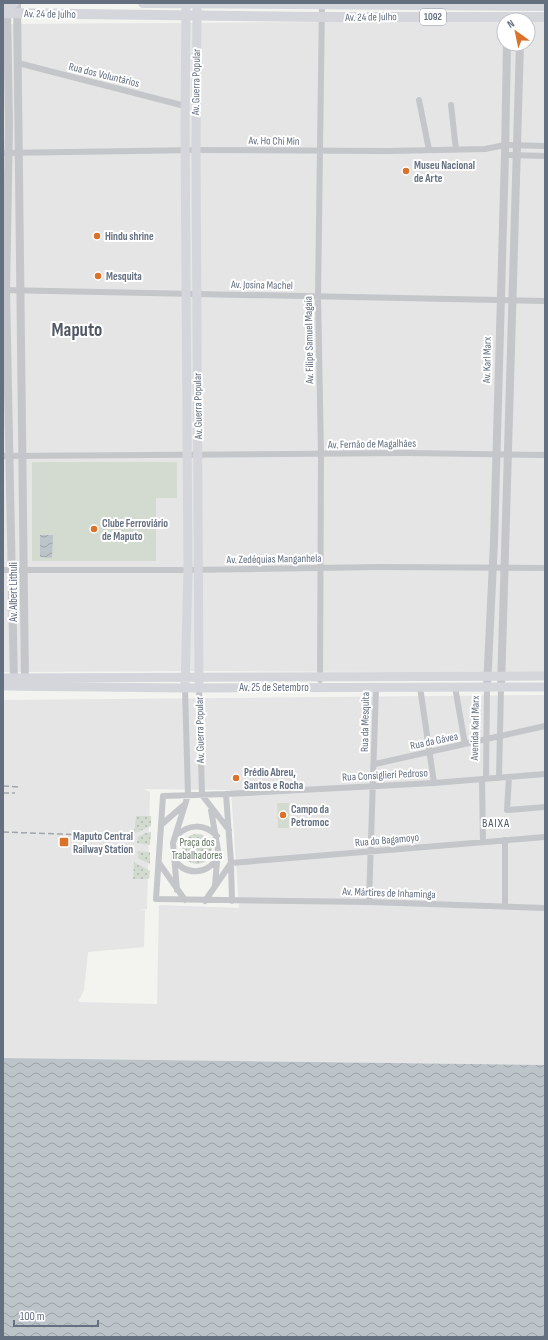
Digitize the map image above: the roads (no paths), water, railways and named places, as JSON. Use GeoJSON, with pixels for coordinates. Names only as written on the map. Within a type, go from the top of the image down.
{"type":"FeatureCollection","features":[{"type":"Feature","properties":{"kind":"main road"},"geometry":{"type":"LineString","coordinates":[[143,3],[186,3]]}},
{"type":"Feature","properties":{"kind":"main road","name":"Av. 24 de Julho"},"geometry":{"type":"LineString","coordinates":[[186,3],[545,6]]}},
{"type":"Feature","properties":{"kind":"main road","name":"Av. Guerra Popular"},"geometry":{"type":"LineString","coordinates":[[185,688],[188,570],[185,151],[186,3]]}},
{"type":"Feature","properties":{"kind":"main road","name":"Av. Guerra Popular"},"geometry":{"type":"LineString","coordinates":[[197,3],[196,150],[199,455],[199,688]]}},
{"type":"Feature","properties":{"kind":"main road","name":"Av. 24 de Julho"},"geometry":{"type":"LineString","coordinates":[[3,4],[10,8],[168,16],[405,16],[496,19]]}},
{"type":"Feature","properties":{"kind":"main road"},"geometry":{"type":"LineString","coordinates":[[501,676],[545,676]]}},
{"type":"Feature","properties":{"kind":"main road","name":"Av. 25 de Setembro"},"geometry":{"type":"LineString","coordinates":[[3,686],[14,682],[25,681],[185,677],[501,676]]}},
{"type":"Feature","properties":{"kind":"main road","name":"Av. 25 de Setembro"},"geometry":{"type":"LineString","coordinates":[[3,678],[14,682]]}},
{"type":"Feature","properties":{"kind":"main road","name":"Av. 25 de Setembro"},"geometry":{"type":"LineString","coordinates":[[25,681],[185,688],[545,687]]}},
{"type":"Feature","properties":{"kind":"street","name":"Av. Filipe Samuel Magaia"},"geometry":{"type":"LineString","coordinates":[[320,687],[319,568],[321,454],[318,296],[322,4]]}},
{"type":"Feature","properties":{"kind":"street"},"geometry":{"type":"LineString","coordinates":[[404,4],[405,16]]}},
{"type":"Feature","properties":{"kind":"street","name":"Av. Albert Lithuli"},"geometry":{"type":"LineString","coordinates":[[10,8],[18,63],[25,681]]}},
{"type":"Feature","properties":{"kind":"street","name":"Av. Albert Lithuli"},"geometry":{"type":"LineString","coordinates":[[10,8],[9,125],[6,153],[5,290],[7,570],[14,682]]}},
{"type":"Feature","properties":{"kind":"street","name":"Av. Karl Marx"},"geometry":{"type":"LineString","coordinates":[[488,677],[493,568],[507,52]]}},
{"type":"Feature","properties":{"kind":"street","name":"Av. Karl Marx"},"geometry":{"type":"LineString","coordinates":[[501,676],[511,301],[520,52]]}},
{"type":"Feature","properties":{"kind":"street","name":"Rua dos Voluntários"},"geometry":{"type":"LineString","coordinates":[[18,63],[185,106]]}},
{"type":"Feature","properties":{"kind":"street"},"geometry":{"type":"LineString","coordinates":[[419,100],[429,150]]}},
{"type":"Feature","properties":{"kind":"street"},"geometry":{"type":"LineString","coordinates":[[451,105],[456,150]]}},
{"type":"Feature","properties":{"kind":"street","name":"Av. Ho Chi Min"},"geometry":{"type":"LineString","coordinates":[[6,153],[196,150],[456,150],[491,148],[505,145],[545,146]]}},
{"type":"Feature","properties":{"kind":"street"},"geometry":{"type":"LineString","coordinates":[[505,155],[545,156]]}},
{"type":"Feature","properties":{"kind":"street","name":"Av. Josina Machel"},"geometry":{"type":"LineString","coordinates":[[5,290],[20,292],[197,293],[545,301]]}},
{"type":"Feature","properties":{"kind":"street","name":"Av. Fernão de Magalhães"},"geometry":{"type":"LineString","coordinates":[[188,455],[545,454]]}},
{"type":"Feature","properties":{"kind":"street"},"geometry":{"type":"LineString","coordinates":[[6,456],[188,455]]}},
{"type":"Feature","properties":{"kind":"street","name":"Av. Zedéquias Manganhela"},"geometry":{"type":"LineString","coordinates":[[7,570],[545,568]]}},
{"type":"Feature","properties":{"kind":"street"},"geometry":{"type":"LineString","coordinates":[[499,778],[501,676]]}},
{"type":"Feature","properties":{"kind":"street","name":"Avenida Karl Marx"},"geometry":{"type":"LineString","coordinates":[[484,842],[484,779],[488,677]]}},
{"type":"Feature","properties":{"kind":"street","name":"Rua da Mesquita"},"geometry":{"type":"LineString","coordinates":[[368,902],[375,764],[376,687]]}},
{"type":"Feature","properties":{"kind":"street"},"geometry":{"type":"LineString","coordinates":[[420,687],[434,783]]}},
{"type":"Feature","properties":{"kind":"street"},"geometry":{"type":"LineString","coordinates":[[455,687],[465,744]]}},
{"type":"Feature","properties":{"kind":"street","name":"Av. Guerra Popular"},"geometry":{"type":"LineString","coordinates":[[177,890],[173,843],[188,795],[185,688]]}},
{"type":"Feature","properties":{"kind":"street","name":"Av. Guerra Popular"},"geometry":{"type":"LineString","coordinates":[[199,688],[202,796]]}},
{"type":"Feature","properties":{"kind":"street","name":"Rua da Gávea"},"geometry":{"type":"LineString","coordinates":[[375,764],[545,726]]}},
{"type":"Feature","properties":{"kind":"street","name":"Rua Consiglieri Pedroso"},"geometry":{"type":"LineString","coordinates":[[226,794],[434,783],[545,774]]}},
{"type":"Feature","properties":{"kind":"street"},"geometry":{"type":"LineString","coordinates":[[509,777],[508,810],[545,807]]}},
{"type":"Feature","properties":{"kind":"street"},"geometry":{"type":"LineString","coordinates":[[226,794],[232,901],[156,899],[163,796],[188,795],[202,796],[226,794]]}},
{"type":"Feature","properties":{"kind":"street"},"geometry":{"type":"LineString","coordinates":[[202,796],[229,830]]}},
{"type":"Feature","properties":{"kind":"street"},"geometry":{"type":"LineString","coordinates":[[161,825],[172,813],[185,804]]}},
{"type":"Feature","properties":{"kind":"street"},"geometry":{"type":"LineString","coordinates":[[210,806],[217,836],[218,856],[215,887]]}},
{"type":"Feature","properties":{"kind":"street"},"geometry":{"type":"LineString","coordinates":[[176,836],[185,829],[196,826],[204,827],[217,836]]}},
{"type":"Feature","properties":{"kind":"street","name":"Rua do Bagamoyo"},"geometry":{"type":"LineString","coordinates":[[231,863],[545,837]]}},
{"type":"Feature","properties":{"kind":"street"},"geometry":{"type":"LineString","coordinates":[[505,840],[506,907]]}},
{"type":"Feature","properties":{"kind":"street"},"geometry":{"type":"LineString","coordinates":[[174,858],[178,865],[184,869],[200,871],[208,868],[218,856]]}},
{"type":"Feature","properties":{"kind":"street"},"geometry":{"type":"LineString","coordinates":[[158,862],[185,900]]}},
{"type":"Feature","properties":{"kind":"street"},"geometry":{"type":"LineString","coordinates":[[205,900],[231,863]]}},
{"type":"Feature","properties":{"kind":"street","name":"Av. Mártires de Inhaminga"},"geometry":{"type":"LineString","coordinates":[[232,901],[368,902],[545,908]]}},
{"type":"Feature","properties":{"kind":"water"},"geometry":{"type":"Polygon","coordinates":[[[40,535],[53,535],[52,558],[40,557],[40,535]]]}},
{"type":"Feature","properties":{"kind":"water"},"geometry":{"type":"Polygon","coordinates":[[[3,1058],[545,1065],[545,1337],[3,1337],[3,1058]]]}},
{"type":"Feature","properties":{"kind":"railway"},"geometry":{"type":"LineString","coordinates":[[3,786],[20,787]]}},
{"type":"Feature","properties":{"kind":"railway"},"geometry":{"type":"LineString","coordinates":[[3,793],[15,793]]}},
{"type":"Feature","properties":{"kind":"railway"},"geometry":{"type":"LineString","coordinates":[[3,832],[89,835]]}},
{"type":"Feature","properties":{"kind":"place","name":"Museu Nacional de Arte"},"geometry":{"type":"Point","coordinates":[406,171]}},
{"type":"Feature","properties":{"kind":"place","name":"Hindu shrine"},"geometry":{"type":"Point","coordinates":[97,236]}},
{"type":"Feature","properties":{"kind":"place","name":"Mesquita"},"geometry":{"type":"Point","coordinates":[98,276]}},
{"type":"Feature","properties":{"kind":"place","name":"Clube Ferroviário de Maputo"},"geometry":{"type":"Point","coordinates":[94,529]}},
{"type":"Feature","properties":{"kind":"place","name":"Prédio Abreu, Santos e Rocha"},"geometry":{"type":"Point","coordinates":[236,778]}},
{"type":"Feature","properties":{"kind":"place","name":"Campo da Petromoc"},"geometry":{"type":"Point","coordinates":[283,815]}},
{"type":"Feature","properties":{"kind":"place","name":"Maputo Central Railway Station"},"geometry":{"type":"Point","coordinates":[64,842]}},
{"type":"Feature","properties":{"kind":"district","name":"Maputo"},"geometry":{"type":"Point","coordinates":[77,330]}},
{"type":"Feature","properties":{"kind":"district","name":"BAIXA"},"geometry":{"type":"Point","coordinates":[496,823]}},
{"type":"Feature","properties":{"kind":"park label","name":"Praça dos Trabalhadores"},"geometry":{"type":"Point","coordinates":[197,848]}}]}
